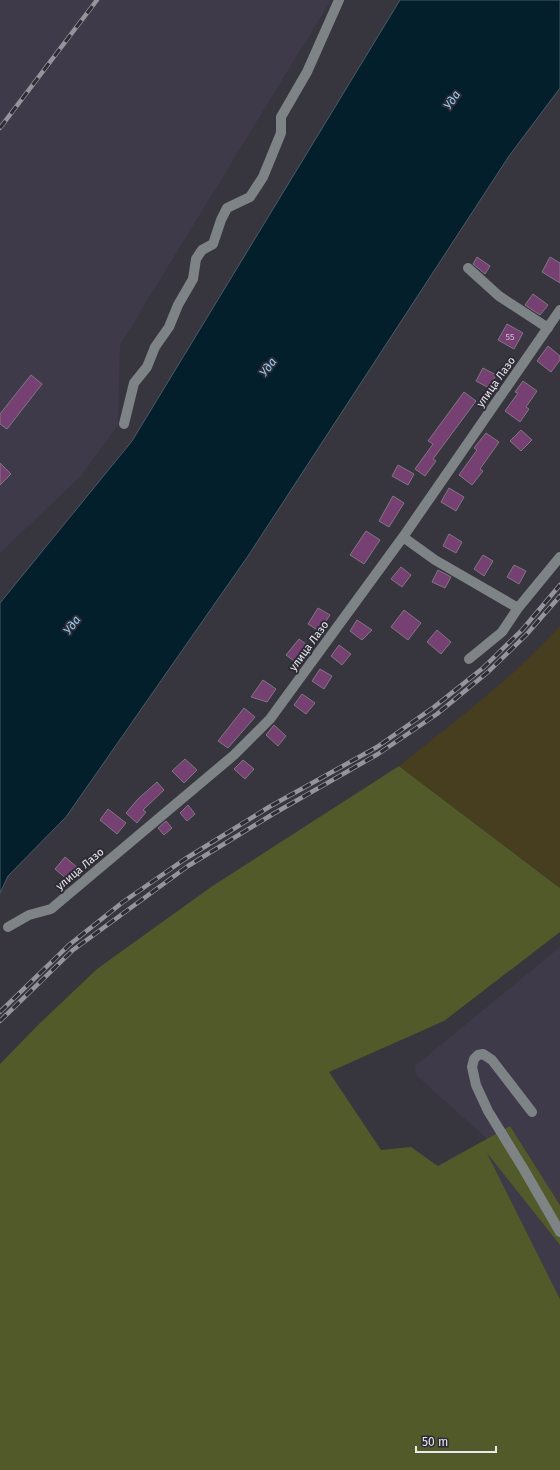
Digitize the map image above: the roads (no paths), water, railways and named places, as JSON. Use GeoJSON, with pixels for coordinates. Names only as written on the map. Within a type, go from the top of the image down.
{"type":"FeatureCollection","features":[{"type":"Feature","properties":{"kind":"street"},"geometry":{"type":"LineString","coordinates":[[124,424],[134,383],[148,367],[155,347],[169,327],[178,305],[193,279],[196,259],[202,250],[213,244],[221,220],[227,208],[250,197],[263,177],[281,133],[281,117],[307,72],[339,0]]}},
{"type":"Feature","properties":{"kind":"street"},"geometry":{"type":"LineString","coordinates":[[468,268],[499,296],[548,328]]}},
{"type":"Feature","properties":{"kind":"street","name":"улица Лазо"},"geometry":{"type":"LineString","coordinates":[[8,927],[29,915],[51,909],[234,755],[270,719],[403,537],[560,310]]}},
{"type":"Feature","properties":{"kind":"street"},"geometry":{"type":"LineString","coordinates":[[403,537],[435,560],[518,608]]}},
{"type":"Feature","properties":{"kind":"street"},"geometry":{"type":"LineString","coordinates":[[469,660],[502,632],[518,608],[560,557]]}},
{"type":"Feature","properties":{"kind":"street"},"geometry":{"type":"LineString","coordinates":[[532,1112],[492,1060],[483,1054],[478,1055],[474,1059],[472,1067],[476,1085],[488,1111],[524,1168],[560,1232]]}},
{"type":"Feature","properties":{"kind":"water","name":"Уда"},"geometry":{"type":"Polygon","coordinates":[[[400,0],[560,0],[560,88],[509,156],[248,556],[66,817],[8,876],[0,893],[0,603],[132,441],[400,0]]]}},
{"type":"Feature","properties":{"kind":"railway"},"geometry":{"type":"LineString","coordinates":[[0,128],[97,0]]}},
{"type":"Feature","properties":{"kind":"railway"},"geometry":{"type":"LineString","coordinates":[[0,1012],[69,945],[123,902],[185,859],[269,807],[377,747],[434,707],[483,668],[522,630],[560,585]]}},
{"type":"Feature","properties":{"kind":"railway"},"geometry":{"type":"LineString","coordinates":[[0,1021],[73,950],[188,866],[273,814],[378,754],[437,714],[488,672],[526,635],[560,596]]}}]}
